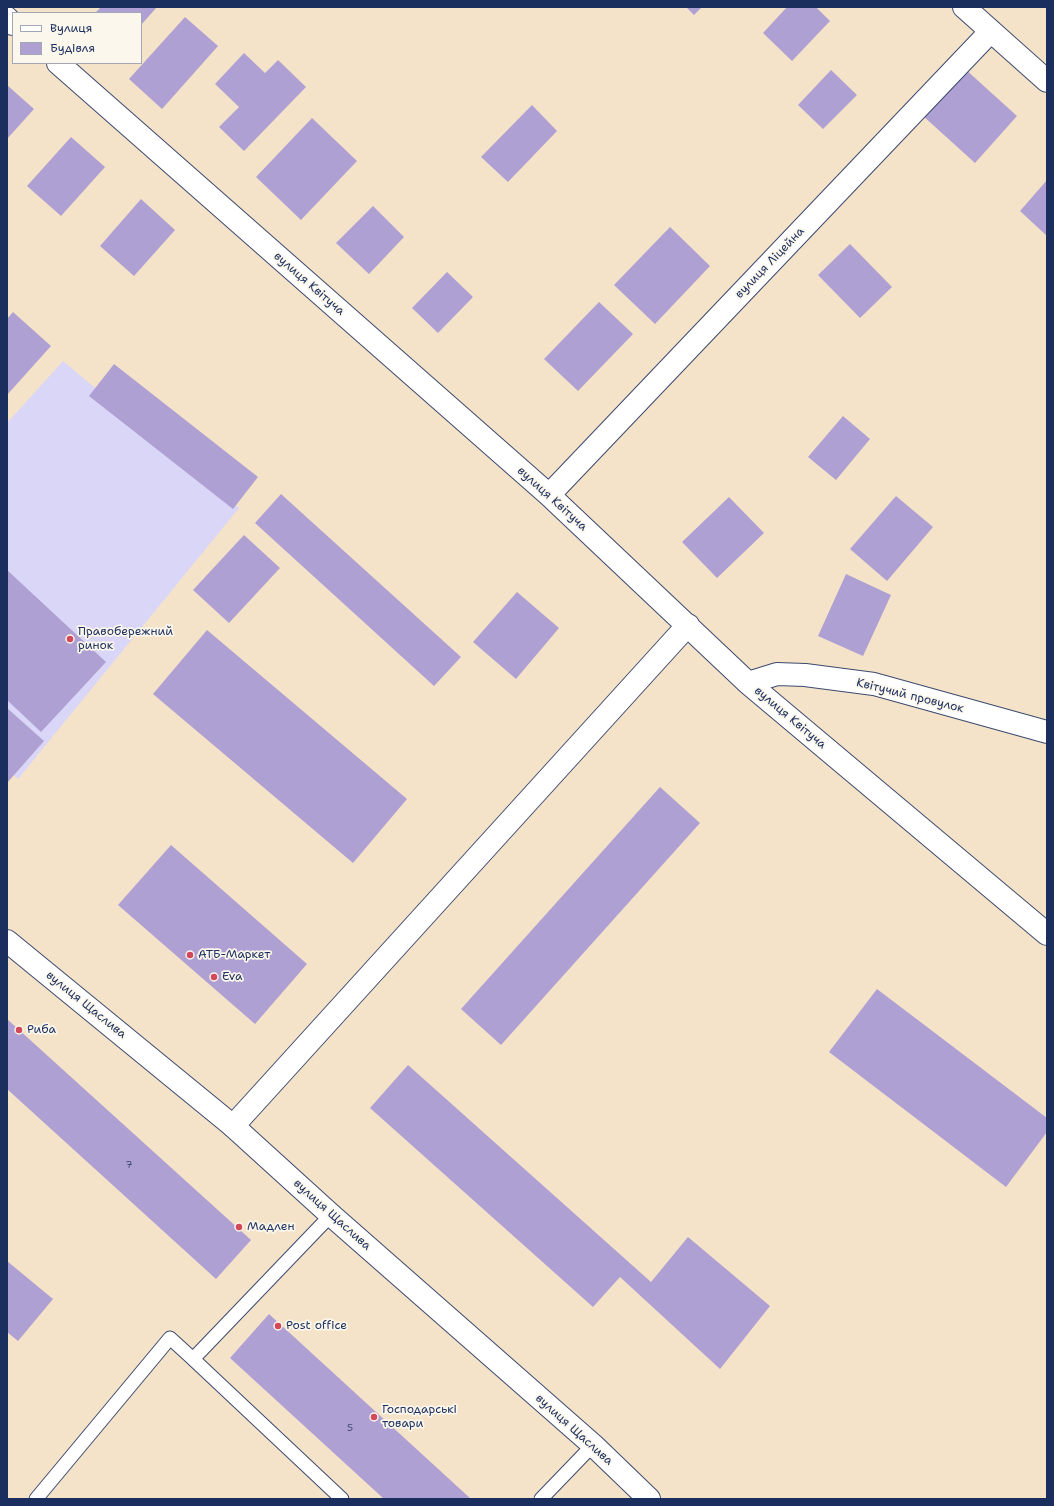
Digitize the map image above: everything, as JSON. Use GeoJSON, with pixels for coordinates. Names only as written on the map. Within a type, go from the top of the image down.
{"type":"FeatureCollection","features":[{"type":"Feature","properties":{"kind":"street"},"geometry":{"type":"LineString","coordinates":[[964,7],[1047,81]]}},
{"type":"Feature","properties":{"kind":"street","name":"вулиця Ліцейна"},"geometry":{"type":"LineString","coordinates":[[549,495],[991,31]]}},
{"type":"Feature","properties":{"kind":"street","name":"вулиця Квітуча"},"geometry":{"type":"LineString","coordinates":[[59,64],[549,495],[748,683],[1047,934]]}},
{"type":"Feature","properties":{"kind":"street"},"geometry":{"type":"LineString","coordinates":[[233,1126],[688,625]]}},
{"type":"Feature","properties":{"kind":"street","name":"Квітучий провулок"},"geometry":{"type":"LineString","coordinates":[[748,683],[777,674],[805,675],[874,684],[1047,732]]}},
{"type":"Feature","properties":{"kind":"street","name":"вулиця Щаслива"},"geometry":{"type":"LineString","coordinates":[[7,941],[233,1126],[331,1215],[593,1446],[649,1499]]}},
{"type":"Feature","properties":{"kind":"lane"},"geometry":{"type":"LineString","coordinates":[[193,1359],[331,1215]]}},
{"type":"Feature","properties":{"kind":"lane"},"geometry":{"type":"LineString","coordinates":[[36,1499],[170,1338],[342,1499]]}},
{"type":"Feature","properties":{"kind":"lane"},"geometry":{"type":"LineString","coordinates":[[540,1499],[593,1446]]}},
{"type":"Feature","properties":{"kind":"shaded area","name":"Правобережний ринок"},"geometry":{"type":"Polygon","coordinates":[[[63,361],[239,508],[18,779],[7,769],[7,423],[63,361]]]}},
{"type":"Feature","properties":{"kind":"building"},"geometry":{"type":"Polygon","coordinates":[[[101,7],[157,7],[142,24],[142,12],[96,12],[101,7]]]}},
{"type":"Feature","properties":{"kind":"building"},"geometry":{"type":"Polygon","coordinates":[[[686,7],[702,7],[694,15],[686,7]]]}},
{"type":"Feature","properties":{"kind":"building"},"geometry":{"type":"Polygon","coordinates":[[[787,7],[816,7],[830,21],[792,61],[763,33],[787,7]]]}},
{"type":"Feature","properties":{"kind":"building"},"geometry":{"type":"Polygon","coordinates":[[[185,17],[218,46],[162,109],[129,79],[185,17]]]}},
{"type":"Feature","properties":{"kind":"building"},"geometry":{"type":"Polygon","coordinates":[[[244,53],[265,73],[278,60],[306,87],[244,151],[219,127],[239,107],[215,84],[244,53]]]}},
{"type":"Feature","properties":{"kind":"building"},"geometry":{"type":"Polygon","coordinates":[[[964,68],[1017,116],[975,163],[922,115],[964,68]]]}},
{"type":"Feature","properties":{"kind":"building"},"geometry":{"type":"Polygon","coordinates":[[[831,70],[857,95],[823,129],[798,105],[831,70]]]}},
{"type":"Feature","properties":{"kind":"building"},"geometry":{"type":"Polygon","coordinates":[[[7,85],[34,109],[7,139],[7,85]]]}},
{"type":"Feature","properties":{"kind":"building"},"geometry":{"type":"Polygon","coordinates":[[[532,105],[557,131],[508,182],[481,157],[532,105]]]}},
{"type":"Feature","properties":{"kind":"building"},"geometry":{"type":"Polygon","coordinates":[[[312,118],[357,161],[301,220],[256,177],[312,118]]]}},
{"type":"Feature","properties":{"kind":"building"},"geometry":{"type":"Polygon","coordinates":[[[71,137],[105,167],[61,216],[27,186],[71,137]]]}},
{"type":"Feature","properties":{"kind":"building"},"geometry":{"type":"Polygon","coordinates":[[[1047,180],[1047,236],[1020,211],[1047,180]]]}},
{"type":"Feature","properties":{"kind":"building"},"geometry":{"type":"Polygon","coordinates":[[[141,199],[175,230],[134,276],[100,246],[141,199]]]}},
{"type":"Feature","properties":{"kind":"building"},"geometry":{"type":"Polygon","coordinates":[[[373,206],[404,237],[369,274],[336,243],[373,206]]]}},
{"type":"Feature","properties":{"kind":"building"},"geometry":{"type":"Polygon","coordinates":[[[670,227],[710,266],[655,324],[614,285],[670,227]]]}},
{"type":"Feature","properties":{"kind":"building"},"geometry":{"type":"Polygon","coordinates":[[[850,244],[892,287],[860,318],[818,275],[850,244]]]}},
{"type":"Feature","properties":{"kind":"building"},"geometry":{"type":"Polygon","coordinates":[[[447,272],[473,297],[438,333],[412,308],[447,272]]]}},
{"type":"Feature","properties":{"kind":"building"},"geometry":{"type":"Polygon","coordinates":[[[599,302],[633,334],[578,391],[544,359],[599,302]]]}},
{"type":"Feature","properties":{"kind":"building"},"geometry":{"type":"Polygon","coordinates":[[[13,312],[51,346],[7,395],[7,319],[13,312]]]}},
{"type":"Feature","properties":{"kind":"building"},"geometry":{"type":"Polygon","coordinates":[[[114,364],[258,477],[233,509],[89,396],[114,364]]]}},
{"type":"Feature","properties":{"kind":"building"},"geometry":{"type":"Polygon","coordinates":[[[843,416],[870,439],[836,480],[808,457],[843,416]]]}},
{"type":"Feature","properties":{"kind":"building"},"geometry":{"type":"Polygon","coordinates":[[[281,494],[461,657],[434,686],[255,523],[281,494]]]}},
{"type":"Feature","properties":{"kind":"building"},"geometry":{"type":"Polygon","coordinates":[[[896,496],[933,527],[887,581],[850,549],[896,496]]]}},
{"type":"Feature","properties":{"kind":"building"},"geometry":{"type":"Polygon","coordinates":[[[729,497],[764,533],[717,578],[682,542],[729,497]]]}},
{"type":"Feature","properties":{"kind":"building"},"geometry":{"type":"Polygon","coordinates":[[[244,535],[280,568],[229,623],[193,590],[244,535]]]}},
{"type":"Feature","properties":{"kind":"building"},"geometry":{"type":"Polygon","coordinates":[[[7,570],[106,662],[41,732],[7,700],[7,570]]]}},
{"type":"Feature","properties":{"kind":"building"},"geometry":{"type":"Polygon","coordinates":[[[846,574],[891,595],[863,656],[818,636],[846,574]]]}},
{"type":"Feature","properties":{"kind":"building"},"geometry":{"type":"Polygon","coordinates":[[[517,592],[559,628],[516,679],[473,642],[517,592]]]}},
{"type":"Feature","properties":{"kind":"building"},"geometry":{"type":"Polygon","coordinates":[[[207,630],[407,799],[353,863],[153,694],[207,630]]]}},
{"type":"Feature","properties":{"kind":"building"},"geometry":{"type":"Polygon","coordinates":[[[7,708],[44,741],[7,783],[7,708]]]}},
{"type":"Feature","properties":{"kind":"building"},"geometry":{"type":"Polygon","coordinates":[[[660,787],[700,823],[501,1045],[461,1009],[660,787]]]}},
{"type":"Feature","properties":{"kind":"building"},"geometry":{"type":"Polygon","coordinates":[[[171,845],[307,964],[255,1024],[118,905],[171,845]]]}},
{"type":"Feature","properties":{"kind":"building"},"geometry":{"type":"Polygon","coordinates":[[[877,989],[1047,1118],[1047,1132],[1006,1187],[829,1052],[877,989]]]}},
{"type":"Feature","properties":{"kind":"building"},"geometry":{"type":"Polygon","coordinates":[[[7,1019],[251,1240],[216,1279],[7,1089],[7,1019]]]}},
{"type":"Feature","properties":{"kind":"building"},"geometry":{"type":"Polygon","coordinates":[[[408,1065],[651,1282],[688,1237],[770,1306],[720,1369],[620,1277],[593,1307],[370,1108],[408,1065]]]}},
{"type":"Feature","properties":{"kind":"building"},"geometry":{"type":"Polygon","coordinates":[[[7,1261],[53,1299],[18,1341],[7,1332],[7,1261]]]}},
{"type":"Feature","properties":{"kind":"building"},"geometry":{"type":"Polygon","coordinates":[[[269,1314],[471,1499],[384,1499],[230,1358],[269,1314]]]}},
{"type":"Feature","properties":{"kind":"place","name":"Правобережний ринок"},"geometry":{"type":"Point","coordinates":[70,639]}},
{"type":"Feature","properties":{"kind":"place","name":"АТБ-Маркет"},"geometry":{"type":"Point","coordinates":[190,955]}},
{"type":"Feature","properties":{"kind":"place","name":"Eva"},"geometry":{"type":"Point","coordinates":[214,977]}},
{"type":"Feature","properties":{"kind":"place","name":"Риба"},"geometry":{"type":"Point","coordinates":[19,1030]}},
{"type":"Feature","properties":{"kind":"place","name":"Мадлен"},"geometry":{"type":"Point","coordinates":[239,1227]}},
{"type":"Feature","properties":{"kind":"place","name":"Post office"},"geometry":{"type":"Point","coordinates":[278,1326]}},
{"type":"Feature","properties":{"kind":"place","name":"Господарські товари"},"geometry":{"type":"Point","coordinates":[374,1417]}}]}
